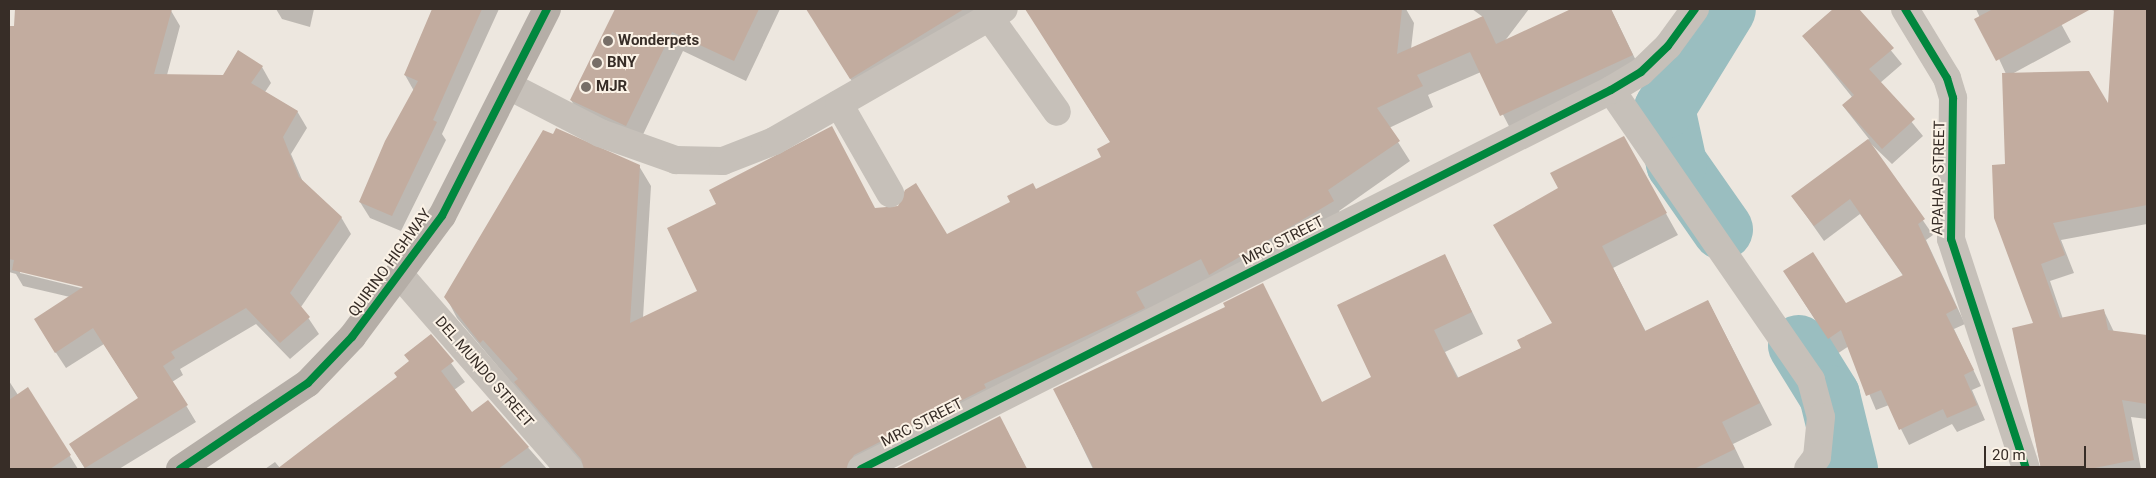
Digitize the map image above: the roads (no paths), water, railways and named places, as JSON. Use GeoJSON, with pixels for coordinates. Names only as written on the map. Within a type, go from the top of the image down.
{"type":"FeatureCollection","features":[{"type":"Feature","properties":{"kind":"main road","name":"QUIRINO HIGHWAY"},"geometry":{"type":"LineString","coordinates":[[180,469],[308,383],[352,337],[442,216],[547,9]]}},
{"type":"Feature","properties":{"kind":"street","name":"MRC STREET"},"geometry":{"type":"LineString","coordinates":[[861,469],[1612,90],[1641,72],[1668,46],[1695,9]]}},
{"type":"Feature","properties":{"kind":"street","name":"APAHAP STREET"},"geometry":{"type":"LineString","coordinates":[[1905,9],[1947,78],[1953,98],[1951,239],[2026,469]]}},
{"type":"Feature","properties":{"kind":"street"},"geometry":{"type":"LineString","coordinates":[[509,86],[600,133],[676,160],[723,160],[774,141],[997,13],[1057,112]]}},
{"type":"Feature","properties":{"kind":"street"},"geometry":{"type":"LineString","coordinates":[[1612,90],[1810,380],[1821,417],[1817,456],[1808,469]]}},
{"type":"Feature","properties":{"kind":"street"},"geometry":{"type":"LineString","coordinates":[[839,104],[890,193]]}},
{"type":"Feature","properties":{"kind":"street","name":"DEL MUNDO STREET"},"geometry":{"type":"LineString","coordinates":[[399,274],[569,469]]}},
{"type":"Feature","properties":{"kind":"waterway"},"geometry":{"type":"LineString","coordinates":[[1722,229],[1676,163],[1664,108],[1725,9]]}},
{"type":"Feature","properties":{"kind":"waterway"},"geometry":{"type":"LineString","coordinates":[[1798,345],[1829,395],[1847,469]]}},
{"type":"Feature","properties":{"kind":"place","name":"Wonderpets"},"geometry":{"type":"Point","coordinates":[608,41]}},
{"type":"Feature","properties":{"kind":"place","name":"BNY"},"geometry":{"type":"Point","coordinates":[597,63]}},
{"type":"Feature","properties":{"kind":"place","name":"MJR"},"geometry":{"type":"Point","coordinates":[586,87]}}]}
